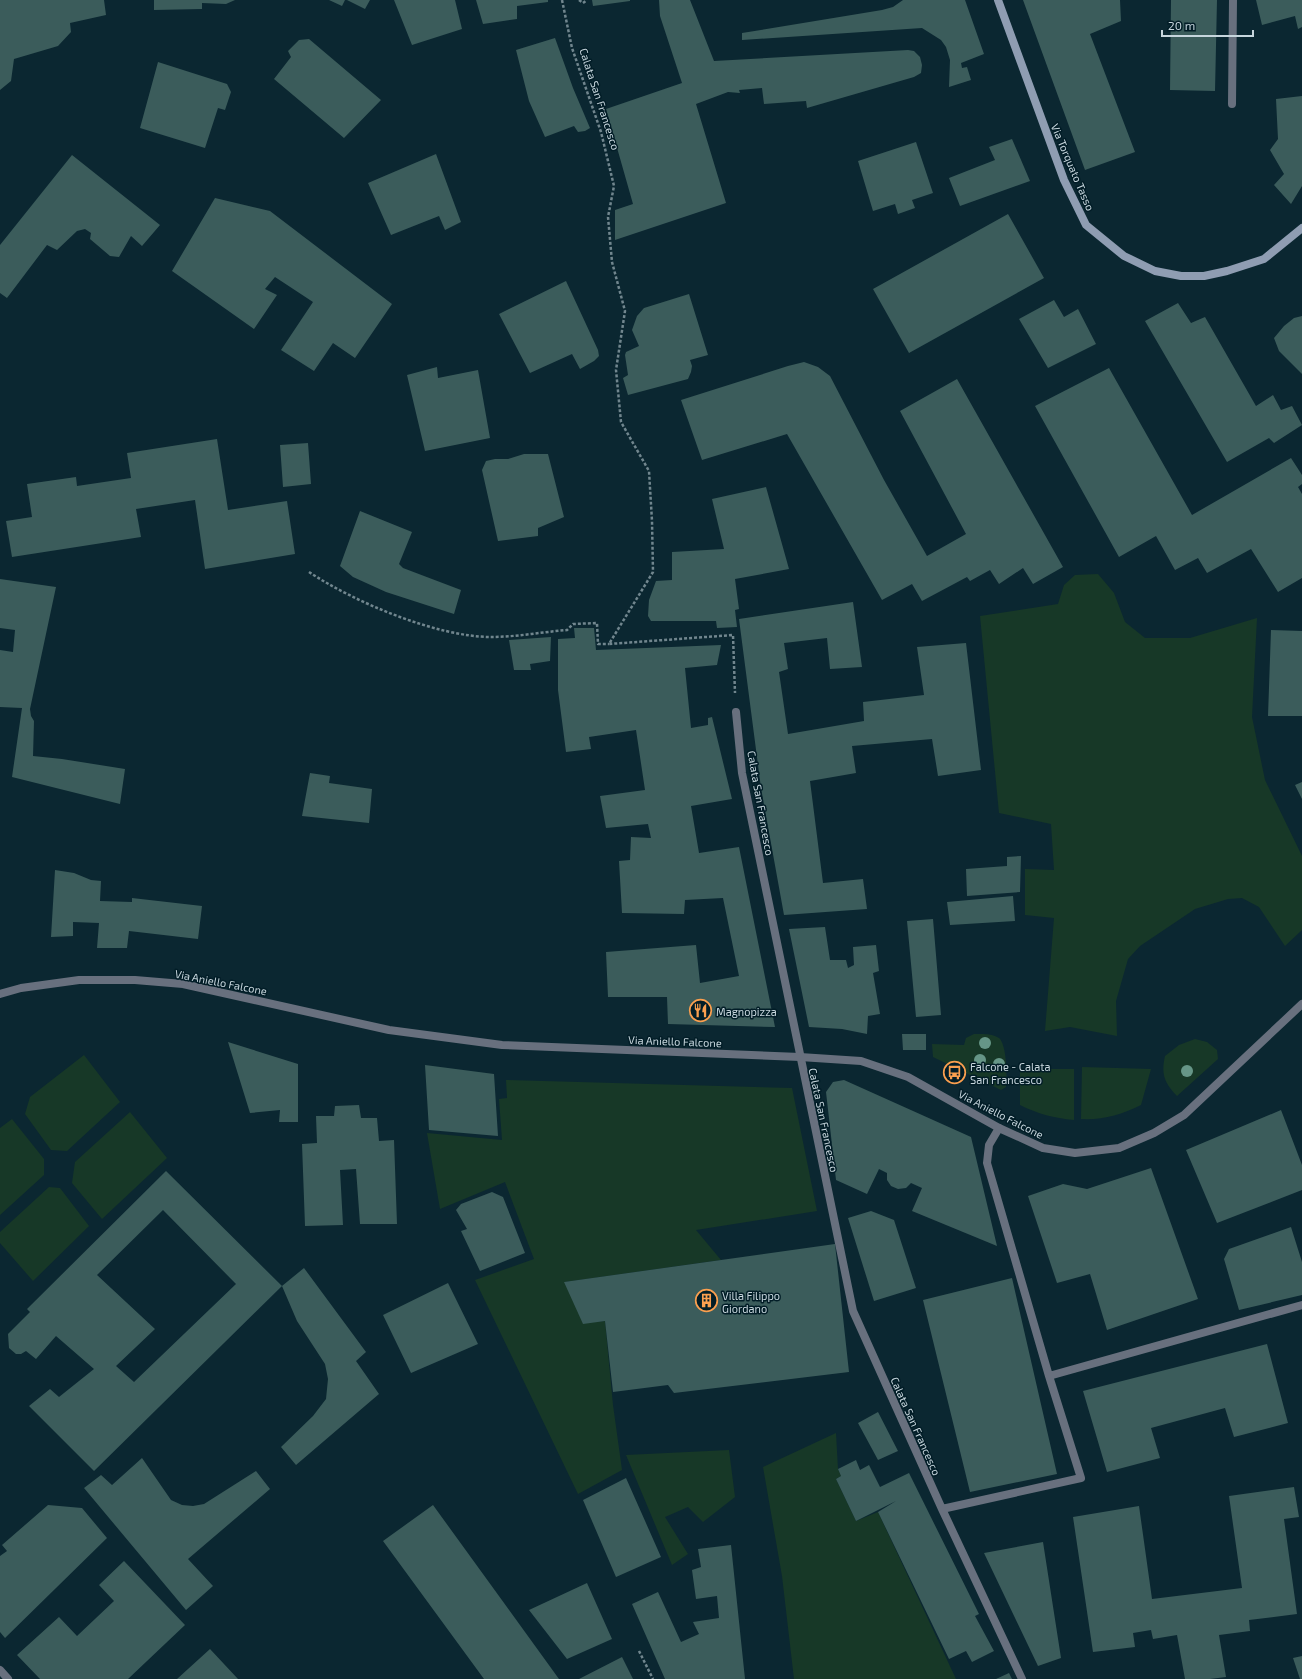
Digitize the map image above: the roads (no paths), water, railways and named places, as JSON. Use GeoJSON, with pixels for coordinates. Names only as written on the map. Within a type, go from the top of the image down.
{"type":"FeatureCollection","features":[{"type":"Feature","properties":{"kind":"main road","name":"Via Torquato Tasso"},"geometry":{"type":"LineString","coordinates":[[998,0],[1064,180],[1086,225],[1124,256],[1155,271],[1181,276],[1204,276],[1227,271],[1264,259],[1302,228]]}},
{"type":"Feature","properties":{"kind":"street"},"geometry":{"type":"LineString","coordinates":[[1232,104],[1233,0]]}},
{"type":"Feature","properties":{"kind":"street","name":"Calata San Francesco"},"geometry":{"type":"LineString","coordinates":[[736,712],[742,773],[853,1311],[942,1509],[1022,1679]]}},
{"type":"Feature","properties":{"kind":"street","name":"Via Aniello Falcone"},"geometry":{"type":"LineString","coordinates":[[0,994],[21,988],[79,980],[142,980],[183,984],[389,1030],[502,1045],[800,1057],[861,1061],[908,1077],[999,1128],[1042,1148],[1075,1153],[1119,1148],[1154,1133],[1184,1115],[1302,1004]]}},
{"type":"Feature","properties":{"kind":"street"},"geometry":{"type":"LineString","coordinates":[[942,1509],[1081,1478],[1049,1376],[987,1163],[989,1145],[999,1128]]}},
{"type":"Feature","properties":{"kind":"street"},"geometry":{"type":"LineString","coordinates":[[1049,1376],[1302,1305]]}},
{"type":"Feature","properties":{"kind":"street"},"geometry":{"type":"LineString","coordinates":[[0,1670],[8,1679]]}},
{"type":"Feature","properties":{"kind":"place","name":"Magnopizza"},"geometry":{"type":"Point","coordinates":[700,1011]}},
{"type":"Feature","properties":{"kind":"place","name":"Falcone - Calata San Francesco"},"geometry":{"type":"Point","coordinates":[955,1072]}},
{"type":"Feature","properties":{"kind":"place","name":"Villa Filippo Giordano"},"geometry":{"type":"Point","coordinates":[707,1301]}}]}
